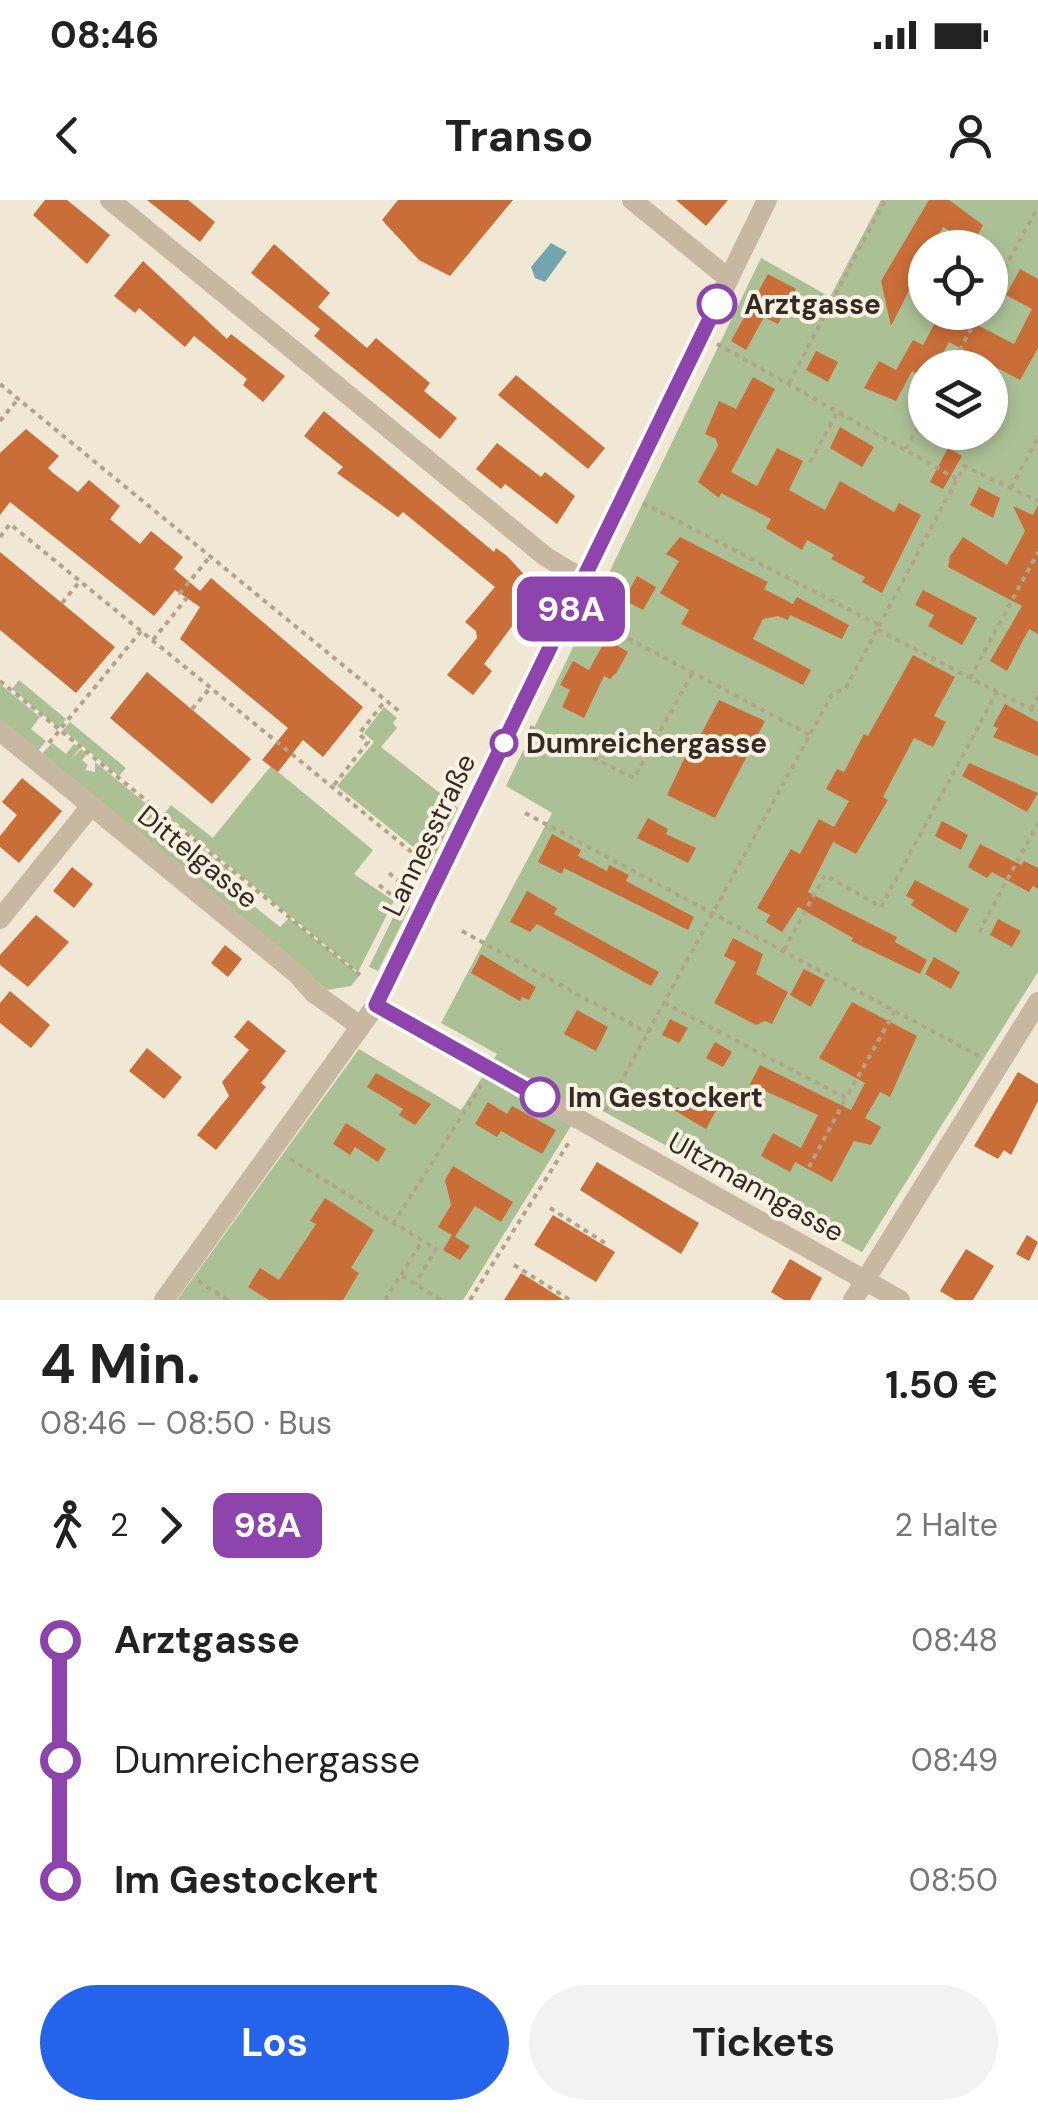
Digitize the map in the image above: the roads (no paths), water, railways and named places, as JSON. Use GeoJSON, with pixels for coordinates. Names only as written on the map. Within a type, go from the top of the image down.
{"type":"FeatureCollection","features":[{"type":"Feature","properties":{"kind":"street"},"geometry":{"type":"LineString","coordinates":[[110,200],[546,556],[585,580]]}},
{"type":"Feature","properties":{"kind":"street"},"geometry":{"type":"LineString","coordinates":[[632,200],[729,280]]}},
{"type":"Feature","properties":{"kind":"street","name":"Lannesstraße"},"geometry":{"type":"LineString","coordinates":[[164,1300],[376,1005],[767,200]]}},
{"type":"Feature","properties":{"kind":"street","name":"Dittelgasse"},"geometry":{"type":"LineString","coordinates":[[0,731],[297,974],[314,993],[360,1026]]}},
{"type":"Feature","properties":{"kind":"street"},"geometry":{"type":"LineString","coordinates":[[0,919],[92,806]]}},
{"type":"Feature","properties":{"kind":"street"},"geometry":{"type":"LineString","coordinates":[[854,1300],[1038,1002]]}},
{"type":"Feature","properties":{"kind":"street","name":"Ultzmanngasse"},"geometry":{"type":"LineString","coordinates":[[376,1005],[900,1300]]}},
{"type":"Feature","properties":{"kind":"water"},"geometry":{"type":"Polygon","coordinates":[[[551,243],[567,252],[545,282],[535,278],[531,267],[551,243]]]}},
{"type":"Feature","properties":{"kind":"place","name":"Arztgasse"},"geometry":{"type":"Point","coordinates":[717,304]}},
{"type":"Feature","properties":{"kind":"place","name":"Dumreichergasse"},"geometry":{"type":"Point","coordinates":[504,743]}},
{"type":"Feature","properties":{"kind":"place","name":"Im Gestockert"},"geometry":{"type":"Point","coordinates":[540,1097]}}]}
